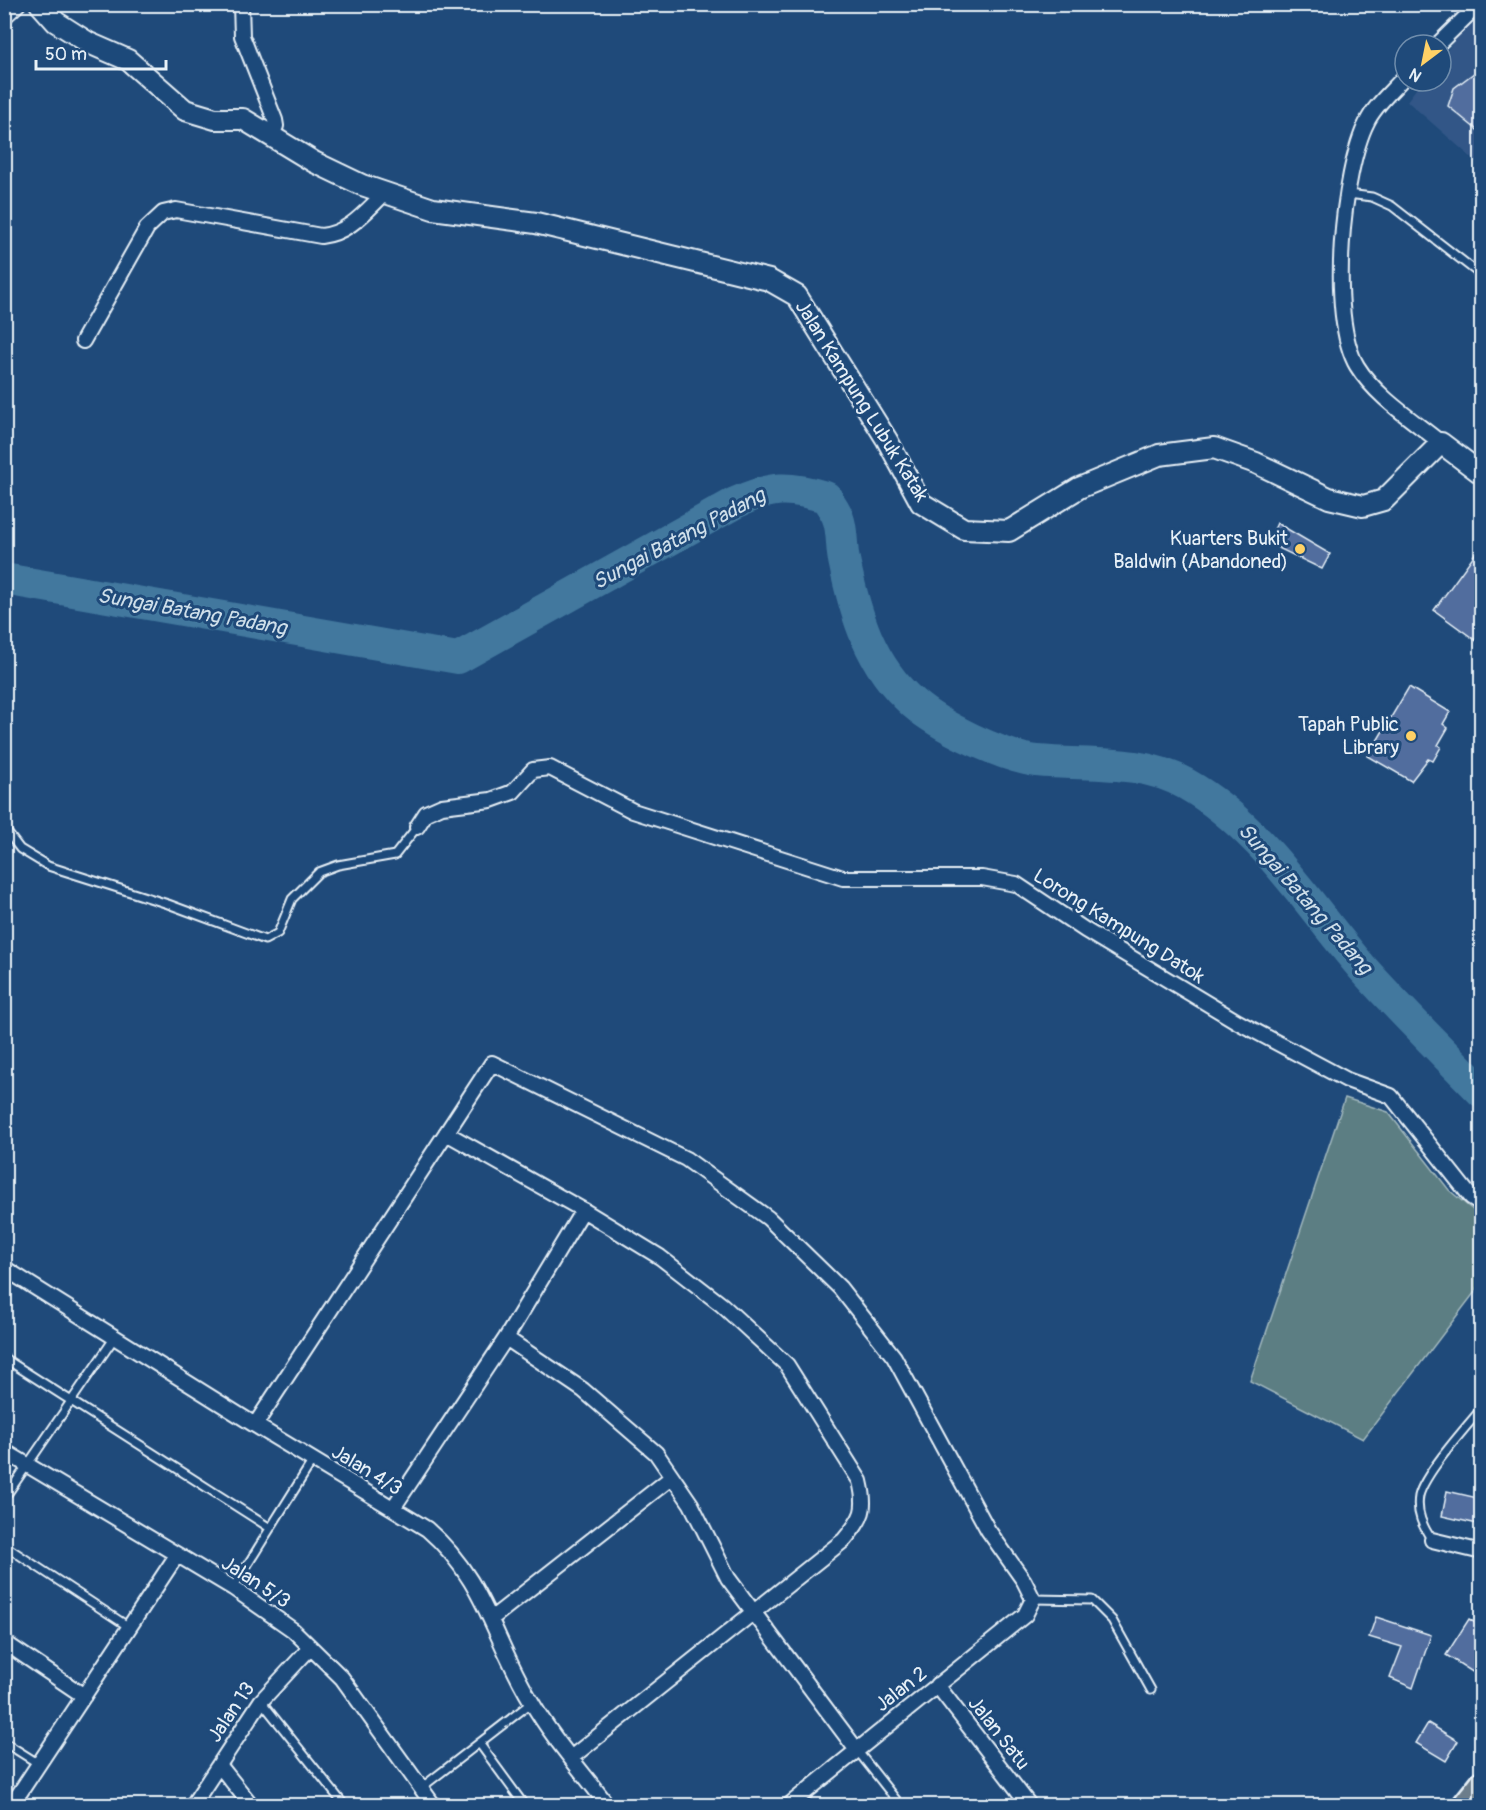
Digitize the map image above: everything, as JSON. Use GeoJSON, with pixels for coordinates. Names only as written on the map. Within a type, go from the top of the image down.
{"type":"FeatureCollection","features":[{"type":"Feature","properties":{"kind":"main road"},"geometry":{"type":"LineString","coordinates":[[1463,1806],[1482,1782]]}},
{"type":"Feature","properties":{"kind":"street"},"geometry":{"type":"LineString","coordinates":[[4,17],[18,4]]}},
{"type":"Feature","properties":{"kind":"street","name":"Jalan Kampung Lubuk Katak"},"geometry":{"type":"LineString","coordinates":[[40,4],[56,22],[81,38],[128,60],[185,110],[215,119],[243,119],[314,162],[362,186],[433,209],[536,223],[769,280],[797,296],[887,440],[921,503],[964,529],[1009,531],[1079,488],[1159,454],[1214,448],[1256,463],[1329,498],[1364,506],[1384,500],[1441,442]]}},
{"type":"Feature","properties":{"kind":"street"},"geometry":{"type":"LineString","coordinates":[[241,4],[242,36],[275,120],[271,137]]}},
{"type":"Feature","properties":{"kind":"street"},"geometry":{"type":"LineString","coordinates":[[1449,33],[1479,4]]}},
{"type":"Feature","properties":{"kind":"street"},"geometry":{"type":"LineString","coordinates":[[1393,90],[1368,120],[1356,152],[1348,194],[1340,300],[1345,339],[1357,367],[1379,392],[1480,473]]}},
{"type":"Feature","properties":{"kind":"street"},"geometry":{"type":"LineString","coordinates":[[83,341],[147,228],[163,213],[176,210],[321,236],[334,235],[347,229],[385,193]]}},
{"type":"Feature","properties":{"kind":"street","name":"Lorong Kampung Datok"},"geometry":{"type":"LineString","coordinates":[[417,827],[426,813],[442,806],[491,800],[513,792],[533,770],[550,768],[633,811],[843,878],[982,878],[1016,884],[1085,930],[1238,1022],[1347,1080],[1391,1096],[1472,1197],[1482,1204]]}},
{"type":"Feature","properties":{"kind":"street"},"geometry":{"type":"LineString","coordinates":[[255,1425],[492,1063],[602,1115],[686,1159],[768,1218],[840,1288],[894,1357],[988,1530],[1024,1581],[1033,1599]]}},
{"type":"Feature","properties":{"kind":"street"},"geometry":{"type":"LineString","coordinates":[[446,1133],[583,1210],[660,1257],[723,1305],[787,1365],[860,1481],[865,1503],[859,1521],[844,1540],[572,1757]]}},
{"type":"Feature","properties":{"kind":"street"},"geometry":{"type":"LineString","coordinates":[[393,1508],[507,1338],[583,1210]]}},
{"type":"Feature","properties":{"kind":"street","name":"Jalan 4/3"},"geometry":{"type":"LineString","coordinates":[[4,1268],[255,1425],[427,1529],[450,1549],[479,1592],[531,1702],[608,1806]]}},
{"type":"Feature","properties":{"kind":"street"},"geometry":{"type":"LineString","coordinates":[[507,1338],[583,1390],[656,1453],[691,1504],[728,1578],[856,1749]]}},
{"type":"Feature","properties":{"kind":"street","name":"Jalan 5/3"},"geometry":{"type":"LineString","coordinates":[[4,1451],[233,1588],[292,1630],[342,1678],[434,1806]]}},
{"type":"Feature","properties":{"kind":"street"},"geometry":{"type":"LineString","coordinates":[[491,1619],[672,1477]]}},
{"type":"Feature","properties":{"kind":"street"},"geometry":{"type":"LineString","coordinates":[[1432,1540],[1482,1552]]}},
{"type":"Feature","properties":{"kind":"street"},"geometry":{"type":"LineString","coordinates":[[11,1806],[177,1555]]}},
{"type":"Feature","properties":{"kind":"street","name":"Jalan 2"},"geometry":{"type":"LineString","coordinates":[[792,1804],[856,1749],[1025,1616],[1033,1599]]}},
{"type":"Feature","properties":{"kind":"street"},"geometry":{"type":"LineString","coordinates":[[4,1642],[84,1696]]}},
{"type":"Feature","properties":{"kind":"street","name":"Jalan 13"},"geometry":{"type":"LineString","coordinates":[[192,1806],[261,1701],[310,1648]]}},
{"type":"Feature","properties":{"kind":"street","name":"Jalan Satu"},"geometry":{"type":"LineString","coordinates":[[937,1685],[1030,1806]]}},
{"type":"Feature","properties":{"kind":"street"},"geometry":{"type":"LineString","coordinates":[[219,1766],[252,1806]]}},
{"type":"Feature","properties":{"kind":"lane"},"geometry":{"type":"LineString","coordinates":[[1348,194],[1372,197],[1392,206],[1482,276]]}},
{"type":"Feature","properties":{"kind":"lane"},"geometry":{"type":"LineString","coordinates":[[4,828],[20,849],[32,859],[48,866],[168,904],[265,940],[278,933],[292,899],[320,872],[338,864],[395,855],[417,827]]}},
{"type":"Feature","properties":{"kind":"lane"},"geometry":{"type":"LineString","coordinates":[[4,1499],[115,1337]]}},
{"type":"Feature","properties":{"kind":"lane"},"geometry":{"type":"LineString","coordinates":[[4,1358],[270,1528]]}},
{"type":"Feature","properties":{"kind":"lane"},"geometry":{"type":"LineString","coordinates":[[1432,1540],[1421,1524],[1419,1496],[1442,1456],[1482,1408]]}},
{"type":"Feature","properties":{"kind":"lane"},"geometry":{"type":"LineString","coordinates":[[233,1588],[313,1460]]}},
{"type":"Feature","properties":{"kind":"lane"},"geometry":{"type":"LineString","coordinates":[[4,1545],[129,1627]]}},
{"type":"Feature","properties":{"kind":"lane"},"geometry":{"type":"LineString","coordinates":[[1033,1599],[1092,1600],[1112,1620],[1151,1690]]}},
{"type":"Feature","properties":{"kind":"lane"},"geometry":{"type":"LineString","coordinates":[[261,1701],[345,1806]]}},
{"type":"Feature","properties":{"kind":"lane"},"geometry":{"type":"LineString","coordinates":[[421,1788],[531,1702]]}},
{"type":"Feature","properties":{"kind":"lane"},"geometry":{"type":"LineString","coordinates":[[4,1742],[39,1764]]}},
{"type":"Feature","properties":{"kind":"lane"},"geometry":{"type":"LineString","coordinates":[[479,1743],[525,1806]]}},
{"type":"Feature","properties":{"kind":"lane"},"geometry":{"type":"LineString","coordinates":[[856,1749],[902,1806]]}},
{"type":"Feature","properties":{"kind":"shaded area"},"geometry":{"type":"Polygon","coordinates":[[[1481,6],[1481,166],[1407,101],[1413,93],[1453,93],[1453,42],[1481,6]]]}},
{"type":"Feature","properties":{"kind":"green space"},"geometry":{"type":"Polygon","coordinates":[[[1345,1098],[1388,1112],[1449,1190],[1481,1217],[1481,1284],[1363,1439],[1250,1381],[1345,1098]]]}},
{"type":"Feature","properties":{"kind":"building"},"geometry":{"type":"Polygon","coordinates":[[[1482,67],[1482,134],[1448,106],[1454,88],[1482,67]]]}},
{"type":"Feature","properties":{"kind":"building","name":"Kuarters Bukit Baldwin (Abandoned)"},"geometry":{"type":"Polygon","coordinates":[[[1277,523],[1330,554],[1322,569],[1268,543],[1277,523]]]}},
{"type":"Feature","properties":{"kind":"building"},"geometry":{"type":"Polygon","coordinates":[[[1482,544],[1482,645],[1434,610],[1482,544]]]}},
{"type":"Feature","properties":{"kind":"building","name":"Tapah Public Library"},"geometry":{"type":"Polygon","coordinates":[[[1409,687],[1450,712],[1443,724],[1448,728],[1438,745],[1441,747],[1433,761],[1428,759],[1411,781],[1368,756],[1409,687]]]}},
{"type":"Feature","properties":{"kind":"building"},"geometry":{"type":"Polygon","coordinates":[[[1447,1491],[1482,1499],[1482,1525],[1442,1516],[1447,1491]]]}},
{"type":"Feature","properties":{"kind":"building"},"geometry":{"type":"Polygon","coordinates":[[[1376,1617],[1431,1635],[1413,1688],[1390,1678],[1402,1647],[1369,1637],[1376,1617]]]}},
{"type":"Feature","properties":{"kind":"building"},"geometry":{"type":"Polygon","coordinates":[[[1469,1619],[1482,1627],[1482,1662],[1474,1673],[1446,1655],[1469,1619]]]}},
{"type":"Feature","properties":{"kind":"building"},"geometry":{"type":"Polygon","coordinates":[[[1428,1723],[1458,1741],[1446,1761],[1416,1743],[1428,1723]]]}},
{"type":"Feature","properties":{"kind":"waterway","name":"Sungai Batang Padang"},"geometry":{"type":"LineString","coordinates":[[4,579],[458,658],[735,503],[759,493],[780,490],[801,491],[826,497],[840,523],[848,580],[866,637],[886,672],[913,703],[955,730],[1007,753],[1037,761],[1113,765],[1150,770],[1186,784],[1213,802],[1261,845],[1366,972],[1482,1092]]}},
{"type":"Feature","properties":{"kind":"place","name":"Kuarters Bukit Baldwin (Abandoned)"},"geometry":{"type":"Point","coordinates":[1300,549]}},
{"type":"Feature","properties":{"kind":"place","name":"Tapah Public Library"},"geometry":{"type":"Point","coordinates":[1411,736]}}]}
